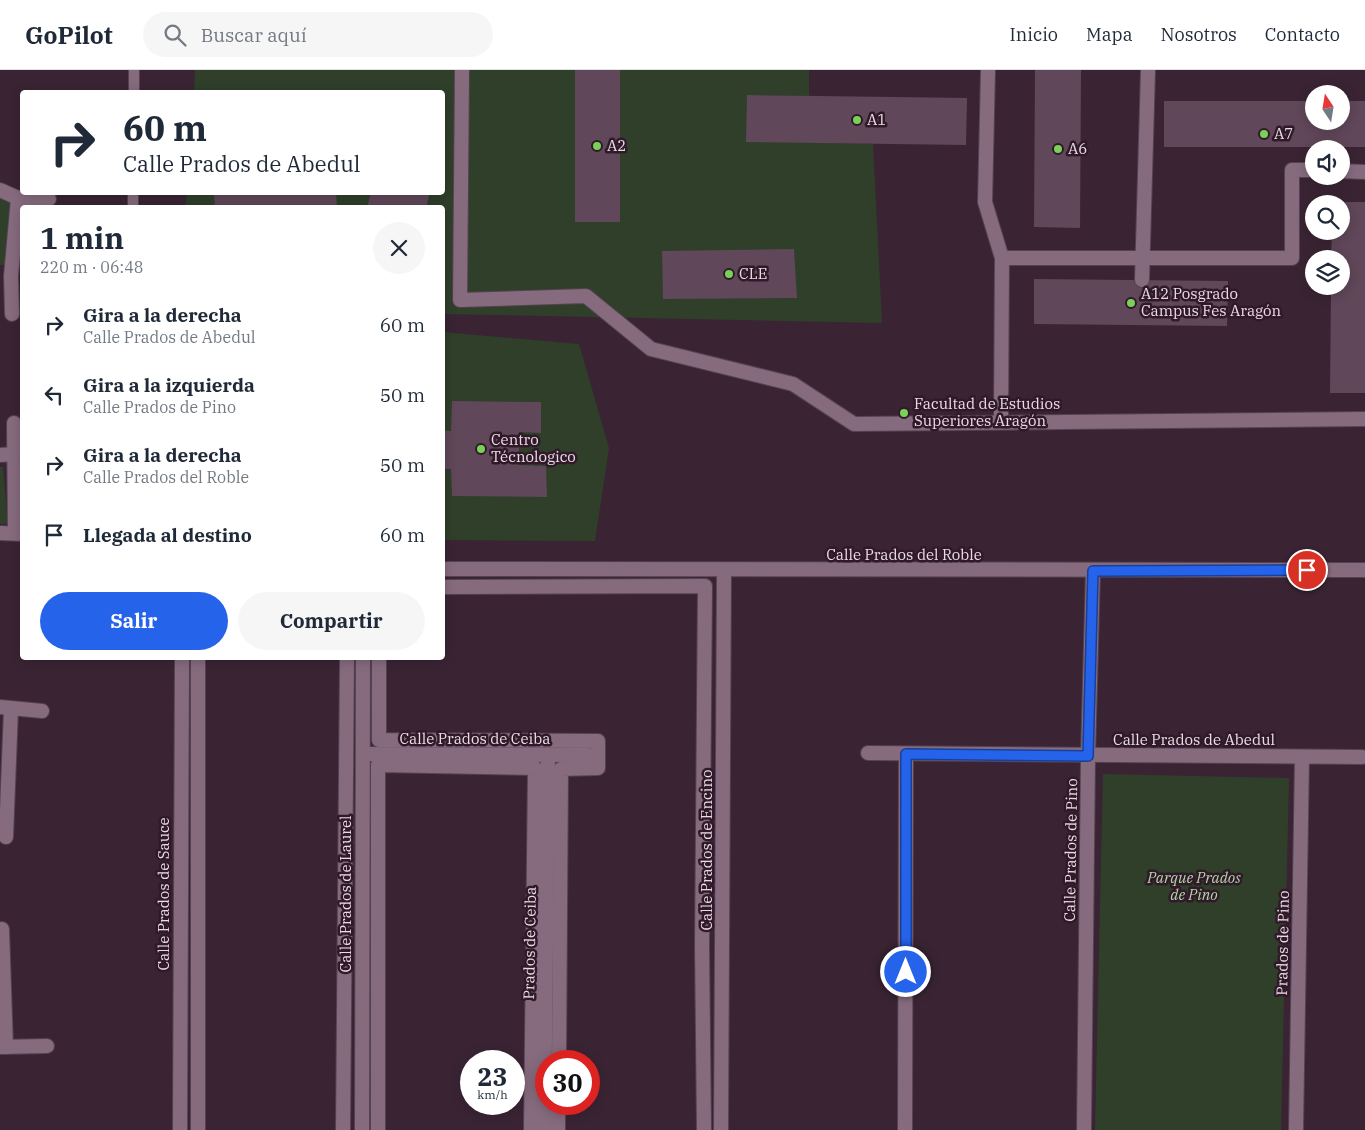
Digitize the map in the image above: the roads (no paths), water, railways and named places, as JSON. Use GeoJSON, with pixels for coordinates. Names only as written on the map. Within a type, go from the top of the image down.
{"type":"FeatureCollection","features":[{"type":"Feature","properties":{"kind":"street"},"geometry":{"type":"LineString","coordinates":[[462,70],[460,300],[586,296],[651,349],[793,384],[854,424],[1365,418]]}},
{"type":"Feature","properties":{"kind":"street"},"geometry":{"type":"LineString","coordinates":[[988,70],[986,202],[1002,258],[1001,421]]}},
{"type":"Feature","properties":{"kind":"street"},"geometry":{"type":"LineString","coordinates":[[1142,280],[1148,70]]}},
{"type":"Feature","properties":{"kind":"street"},"geometry":{"type":"LineString","coordinates":[[1002,258],[1292,258],[1292,170],[1305,170]]}},
{"type":"Feature","properties":{"kind":"street"},"geometry":{"type":"LineString","coordinates":[[1350,171],[1365,172]]}},
{"type":"Feature","properties":{"kind":"street"},"geometry":{"type":"LineString","coordinates":[[0,190],[18,198],[49,199]]}},
{"type":"Feature","properties":{"kind":"street"},"geometry":{"type":"LineString","coordinates":[[12,314],[5,276],[18,198]]}},
{"type":"Feature","properties":{"kind":"street"},"geometry":{"type":"LineString","coordinates":[[0,533],[19,533],[14,423]]}},
{"type":"Feature","properties":{"kind":"street"},"geometry":{"type":"LineString","coordinates":[[0,455],[15,454]]}},
{"type":"Feature","properties":{"kind":"street","name":"Calle Prados del Roble"},"geometry":{"type":"LineString","coordinates":[[445,569],[724,571],[1365,570]]}},
{"type":"Feature","properties":{"kind":"street","name":"Calle Prados de Encino"},"geometry":{"type":"LineString","coordinates":[[721,1130],[724,571]]}},
{"type":"Feature","properties":{"kind":"street","name":"Calle Prados de Pino"},"geometry":{"type":"LineString","coordinates":[[1084,1130],[1088,756],[1093,571]]}},
{"type":"Feature","properties":{"kind":"street"},"geometry":{"type":"LineString","coordinates":[[445,587],[705,586],[702,945],[704,1130]]}},
{"type":"Feature","properties":{"kind":"street","name":"Calle Prados de Sauce"},"geometry":{"type":"LineString","coordinates":[[180,1130],[182,660]]}},
{"type":"Feature","properties":{"kind":"street"},"geometry":{"type":"LineString","coordinates":[[198,660],[198,1130]]}},
{"type":"Feature","properties":{"kind":"street"},"geometry":{"type":"LineString","coordinates":[[343,1130],[347,660]]}},
{"type":"Feature","properties":{"kind":"street","name":"Calle Prados de Laurel"},"geometry":{"type":"LineString","coordinates":[[362,1130],[363,660]]}},
{"type":"Feature","properties":{"kind":"street"},"geometry":{"type":"LineString","coordinates":[[379,660],[379,740],[598,741],[598,768],[561,768],[559,1050]]}},
{"type":"Feature","properties":{"kind":"street"},"geometry":{"type":"LineString","coordinates":[[6,837],[3,796],[5,708],[42,711]]}},
{"type":"Feature","properties":{"kind":"street","name":"Calle Prados de Abedul"},"geometry":{"type":"LineString","coordinates":[[868,753],[1362,757]]}},
{"type":"Feature","properties":{"kind":"street","name":"Calle Prados de Ceiba"},"geometry":{"type":"LineString","coordinates":[[363,754],[588,755]]}},
{"type":"Feature","properties":{"kind":"street"},"geometry":{"type":"LineString","coordinates":[[905,1130],[906,754]]}},
{"type":"Feature","properties":{"kind":"street","name":"Prados de Ceiba"},"geometry":{"type":"LineString","coordinates":[[544,1130],[548,756]]}},
{"type":"Feature","properties":{"kind":"street","name":"Prados de Pino"},"geometry":{"type":"LineString","coordinates":[[1296,1130],[1302,756]]}},
{"type":"Feature","properties":{"kind":"street"},"geometry":{"type":"LineString","coordinates":[[378,1130],[378,765],[535,768],[531,1130]]}},
{"type":"Feature","properties":{"kind":"street"},"geometry":{"type":"LineString","coordinates":[[2,929],[3,1047],[47,1046]]}},
{"type":"Feature","properties":{"kind":"street"},"geometry":{"type":"LineString","coordinates":[[558,1115],[558,1130]]}},
{"type":"Feature","properties":{"kind":"lane"},"geometry":{"type":"LineString","coordinates":[[134,70],[134,90]]}},
{"type":"Feature","properties":{"kind":"place","name":"A1"},"geometry":{"type":"Point","coordinates":[857,120]}},
{"type":"Feature","properties":{"kind":"place","name":"A7"},"geometry":{"type":"Point","coordinates":[1264,134]}},
{"type":"Feature","properties":{"kind":"place","name":"A2"},"geometry":{"type":"Point","coordinates":[597,146]}},
{"type":"Feature","properties":{"kind":"place","name":"A6"},"geometry":{"type":"Point","coordinates":[1058,149]}},
{"type":"Feature","properties":{"kind":"place","name":"CLE"},"geometry":{"type":"Point","coordinates":[729,274]}},
{"type":"Feature","properties":{"kind":"place","name":"A12 Posgrado Campus Fes Aragón"},"geometry":{"type":"Point","coordinates":[1131,303]}},
{"type":"Feature","properties":{"kind":"place","name":"Facultad de Estudios Superiores Aragón"},"geometry":{"type":"Point","coordinates":[904,413]}},
{"type":"Feature","properties":{"kind":"place","name":"Centro Técnologico"},"geometry":{"type":"Point","coordinates":[481,449]}},
{"type":"Feature","properties":{"kind":"park label","name":"Parque Prados de Pino"},"geometry":{"type":"Point","coordinates":[1194,886]}}]}
